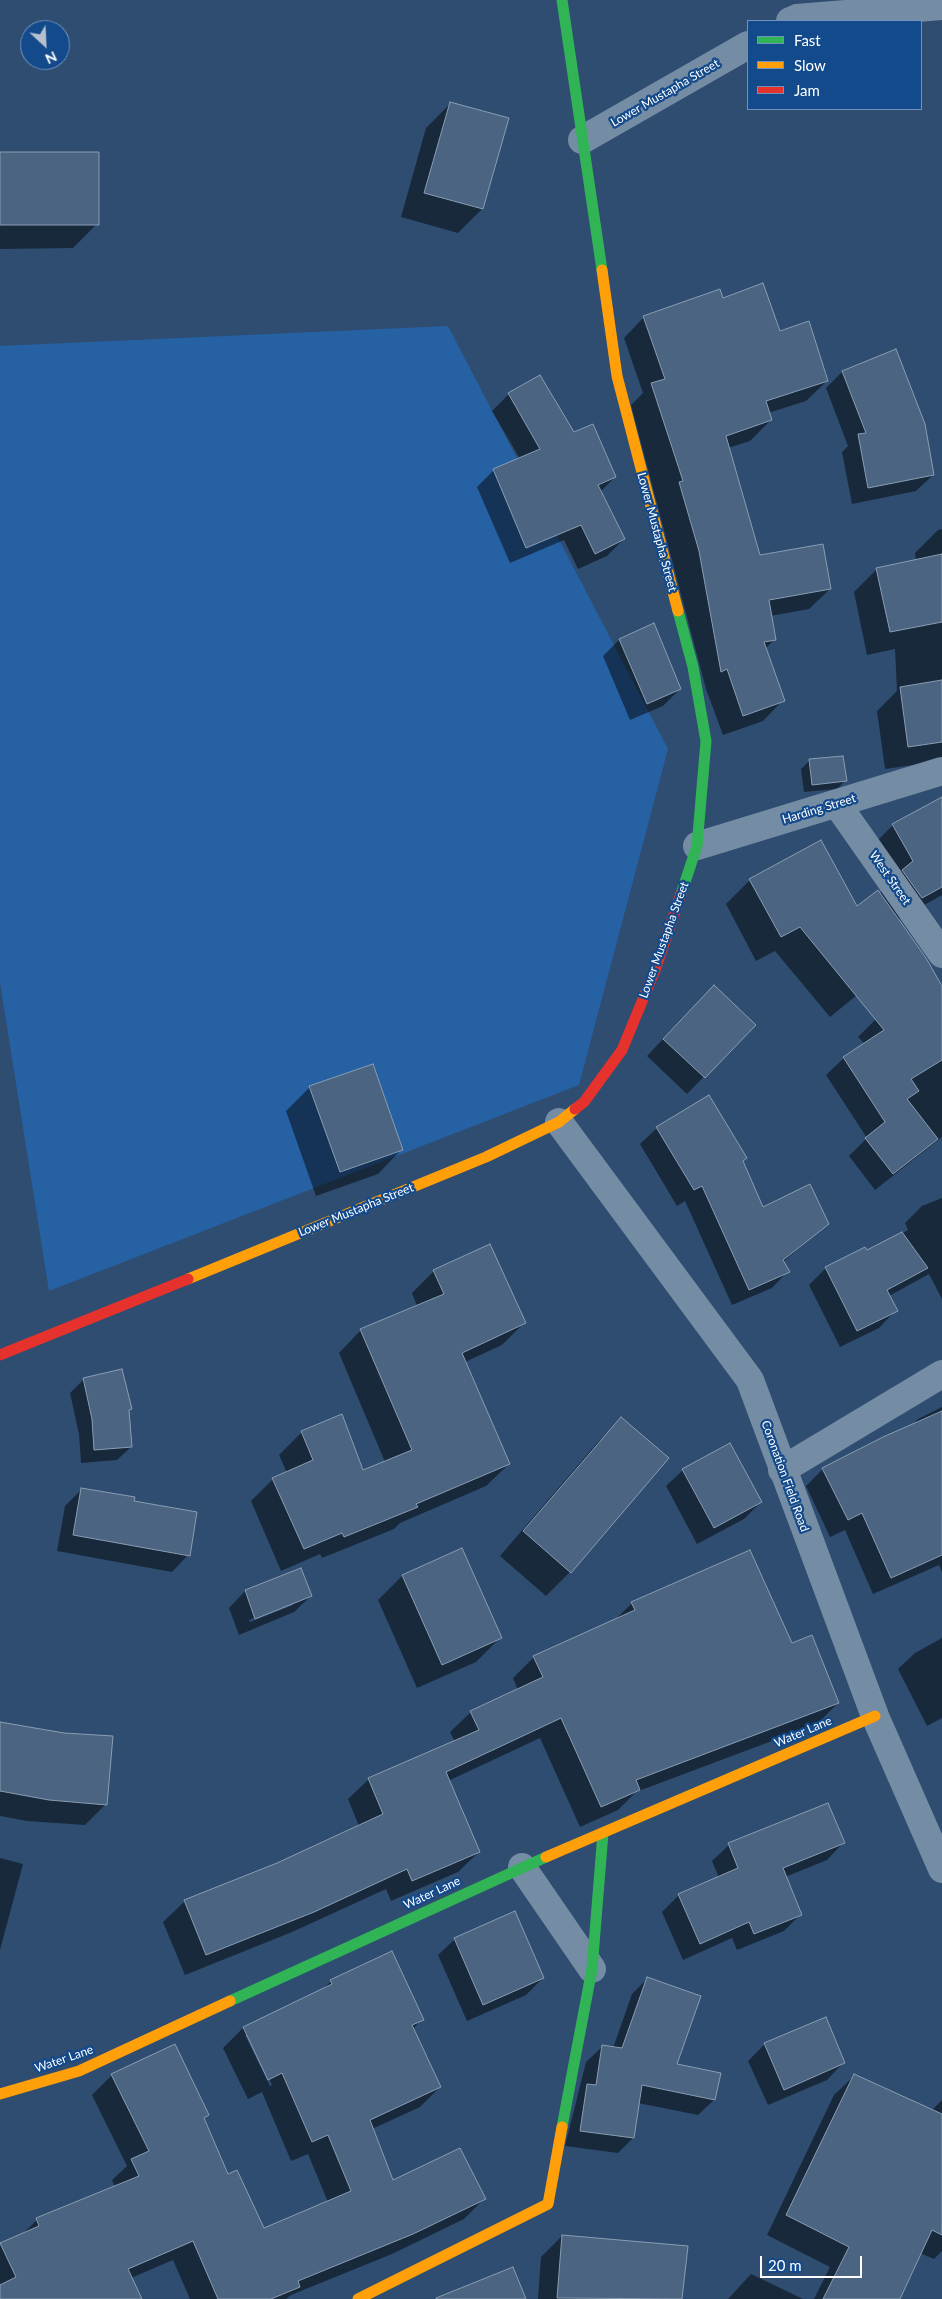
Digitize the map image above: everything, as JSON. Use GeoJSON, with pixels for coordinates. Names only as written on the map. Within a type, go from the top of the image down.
{"type":"FeatureCollection","features":[{"type":"Feature","properties":{"kind":"street","name":"Lower Mustapha Street"},"geometry":{"type":"LineString","coordinates":[[0,1355],[486,1157],[559,1122],[584,1102],[622,1050],[654,970],[697,846],[706,741],[693,667],[617,376],[562,0]]}},
{"type":"Feature","properties":{"kind":"street"},"geometry":{"type":"LineString","coordinates":[[792,20],[797,18],[942,6]]}},
{"type":"Feature","properties":{"kind":"street","name":"Lower Mustapha Street"},"geometry":{"type":"LineString","coordinates":[[582,140],[747,46]]}},
{"type":"Feature","properties":{"kind":"street","name":"Harding Street"},"geometry":{"type":"LineString","coordinates":[[697,846],[942,771]]}},
{"type":"Feature","properties":{"kind":"street","name":"West Street"},"geometry":{"type":"LineString","coordinates":[[837,804],[942,954]]}},
{"type":"Feature","properties":{"kind":"street","name":"Coronation Field Road"},"geometry":{"type":"LineString","coordinates":[[559,1122],[750,1380],[875,1716],[942,1869]]}},
{"type":"Feature","properties":{"kind":"street"},"geometry":{"type":"LineString","coordinates":[[782,1470],[942,1374]]}},
{"type":"Feature","properties":{"kind":"street","name":"Water Lane"},"geometry":{"type":"LineString","coordinates":[[0,2094],[79,2071],[522,1867],[875,1716]]}},
{"type":"Feature","properties":{"kind":"street"},"geometry":{"type":"LineString","coordinates":[[358,2299],[548,2204],[592,1969],[603,1833]]}},
{"type":"Feature","properties":{"kind":"street"},"geometry":{"type":"LineString","coordinates":[[522,1867],[592,1969]]}},
{"type":"Feature","properties":{"kind":"shaded area"},"geometry":{"type":"Polygon","coordinates":[[[448,326],[668,749],[579,1085],[49,1291],[0,983],[0,346],[448,326]]]}},
{"type":"Feature","properties":{"kind":"building"},"geometry":{"type":"Polygon","coordinates":[[[450,102],[509,118],[483,209],[424,193],[450,102]]]}},
{"type":"Feature","properties":{"kind":"building"},"geometry":{"type":"Polygon","coordinates":[[[0,152],[99,152],[99,225],[0,225],[0,152]]]}},
{"type":"Feature","properties":{"kind":"building"},"geometry":{"type":"Polygon","coordinates":[[[763,283],[780,331],[809,321],[828,381],[766,401],[772,420],[726,436],[760,555],[823,544],[831,589],[769,600],[776,640],[764,642],[785,701],[743,716],[727,669],[721,672],[699,551],[679,482],[683,481],[651,383],[665,379],[643,316],[720,289],[723,298],[763,283]]]}},
{"type":"Feature","properties":{"kind":"building"},"geometry":{"type":"Polygon","coordinates":[[[896,349],[925,424],[934,475],[868,488],[858,434],[866,433],[842,371],[896,349]]]}},
{"type":"Feature","properties":{"kind":"building"},"geometry":{"type":"Polygon","coordinates":[[[540,375],[574,432],[593,424],[616,477],[598,485],[625,539],[595,554],[581,525],[526,548],[493,469],[540,449],[508,393],[540,375]]]}},
{"type":"Feature","properties":{"kind":"building"},"geometry":{"type":"Polygon","coordinates":[[[942,554],[942,622],[890,632],[876,568],[942,554]]]}},
{"type":"Feature","properties":{"kind":"building"},"geometry":{"type":"Polygon","coordinates":[[[654,623],[681,689],[647,704],[619,639],[654,623]]]}},
{"type":"Feature","properties":{"kind":"building"},"geometry":{"type":"Polygon","coordinates":[[[942,680],[942,742],[908,747],[900,687],[942,680]]]}},
{"type":"Feature","properties":{"kind":"building"},"geometry":{"type":"Polygon","coordinates":[[[843,756],[847,781],[812,785],[809,759],[843,756]]]}},
{"type":"Feature","properties":{"kind":"building"},"geometry":{"type":"Polygon","coordinates":[[[942,797],[942,887],[922,898],[902,870],[913,861],[892,824],[942,797]]]}},
{"type":"Feature","properties":{"kind":"building"},"geometry":{"type":"Polygon","coordinates":[[[821,840],[857,906],[878,890],[926,958],[942,986],[942,1060],[911,1079],[919,1091],[907,1099],[938,1139],[893,1174],[865,1138],[885,1122],[843,1057],[884,1030],[800,927],[781,937],[749,879],[821,840]]]}},
{"type":"Feature","properties":{"kind":"building"},"geometry":{"type":"Polygon","coordinates":[[[714,985],[756,1025],[705,1078],[663,1039],[714,985]]]}},
{"type":"Feature","properties":{"kind":"building"},"geometry":{"type":"Polygon","coordinates":[[[373,1064],[403,1150],[340,1172],[309,1086],[373,1064]]]}},
{"type":"Feature","properties":{"kind":"building"},"geometry":{"type":"Polygon","coordinates":[[[709,1095],[747,1158],[743,1161],[763,1207],[810,1184],[829,1224],[783,1260],[790,1272],[749,1290],[702,1186],[694,1190],[656,1127],[709,1095]]]}},
{"type":"Feature","properties":{"kind":"building"},"geometry":{"type":"Polygon","coordinates":[[[902,1232],[928,1268],[887,1290],[898,1311],[857,1331],[825,1267],[865,1247],[867,1250],[902,1232]]]}},
{"type":"Feature","properties":{"kind":"building"},"geometry":{"type":"Polygon","coordinates":[[[490,1244],[526,1323],[462,1353],[510,1464],[416,1504],[418,1507],[344,1537],[342,1533],[304,1549],[272,1478],[313,1460],[301,1431],[342,1414],[363,1470],[412,1450],[360,1329],[444,1294],[433,1270],[490,1244]]]}},
{"type":"Feature","properties":{"kind":"building"},"geometry":{"type":"Polygon","coordinates":[[[122,1369],[132,1409],[129,1410],[132,1447],[94,1450],[92,1419],[83,1378],[122,1369]]]}},
{"type":"Feature","properties":{"kind":"building"},"geometry":{"type":"Polygon","coordinates":[[[942,1411],[942,1555],[891,1578],[862,1513],[848,1520],[822,1468],[883,1437],[942,1411]]]}},
{"type":"Feature","properties":{"kind":"building"},"geometry":{"type":"Polygon","coordinates":[[[621,1417],[669,1458],[571,1573],[523,1531],[621,1417]]]}},
{"type":"Feature","properties":{"kind":"building"},"geometry":{"type":"Polygon","coordinates":[[[730,1443],[762,1502],[714,1528],[682,1469],[730,1443]]]}},
{"type":"Feature","properties":{"kind":"building"},"geometry":{"type":"Polygon","coordinates":[[[81,1488],[135,1497],[134,1501],[197,1512],[190,1556],[73,1535],[81,1488]]]}},
{"type":"Feature","properties":{"kind":"building"},"geometry":{"type":"Polygon","coordinates":[[[462,1548],[502,1638],[442,1665],[402,1575],[462,1548]]]}},
{"type":"Feature","properties":{"kind":"building"},"geometry":{"type":"Polygon","coordinates":[[[750,1550],[792,1643],[812,1635],[839,1703],[636,1780],[640,1790],[601,1807],[561,1718],[446,1772],[480,1852],[412,1881],[407,1869],[314,1912],[206,1955],[184,1900],[277,1863],[383,1814],[368,1778],[479,1730],[470,1711],[543,1677],[533,1656],[635,1610],[631,1602],[750,1550]]]}},
{"type":"Feature","properties":{"kind":"building"},"geometry":{"type":"Polygon","coordinates":[[[301,1568],[312,1596],[255,1619],[245,1590],[301,1568]]]}},
{"type":"Feature","properties":{"kind":"building"},"geometry":{"type":"Polygon","coordinates":[[[0,1722],[64,1733],[113,1736],[107,1805],[49,1800],[0,1791],[0,1722]]]}},
{"type":"Feature","properties":{"kind":"building"},"geometry":{"type":"Polygon","coordinates":[[[828,1803],[845,1843],[783,1868],[802,1915],[754,1934],[749,1922],[700,1944],[678,1894],[738,1868],[728,1843],[828,1803]]]}},
{"type":"Feature","properties":{"kind":"building"},"geometry":{"type":"Polygon","coordinates":[[[515,1911],[544,1978],[483,2005],[454,1938],[515,1911]]]}},
{"type":"Feature","properties":{"kind":"building"},"geometry":{"type":"Polygon","coordinates":[[[392,1951],[424,2020],[412,2025],[441,2087],[370,2120],[393,2180],[460,2148],[486,2199],[413,2234],[298,2281],[300,2287],[271,2299],[218,2299],[193,2241],[128,2269],[142,2299],[0,2299],[0,2285],[16,2277],[0,2243],[39,2226],[36,2218],[139,2176],[131,2159],[149,2151],[111,2074],[175,2044],[209,2115],[204,2118],[228,2174],[237,2170],[264,2228],[351,2191],[328,2135],[312,2142],[282,2073],[268,2080],[243,2027],[332,1984],[330,1980],[392,1951]]]}},
{"type":"Feature","properties":{"kind":"building"},"geometry":{"type":"Polygon","coordinates":[[[647,1977],[701,1996],[677,2064],[721,2073],[715,2100],[642,2085],[634,2138],[580,2131],[587,2084],[596,2085],[602,2045],[622,2048],[647,1977]]]}},
{"type":"Feature","properties":{"kind":"building"},"geometry":{"type":"Polygon","coordinates":[[[826,2017],[845,2063],[784,2090],[764,2043],[826,2017]]]}},
{"type":"Feature","properties":{"kind":"building"},"geometry":{"type":"Polygon","coordinates":[[[854,2074],[942,2114],[942,2235],[932,2230],[900,2299],[823,2299],[849,2247],[786,2215],[854,2074]]]}},
{"type":"Feature","properties":{"kind":"building"},"geometry":{"type":"Polygon","coordinates":[[[562,2235],[688,2246],[682,2299],[557,2298],[562,2235]]]}},
{"type":"Feature","properties":{"kind":"building"},"geometry":{"type":"Polygon","coordinates":[[[513,2267],[526,2299],[436,2299],[436,2298],[513,2267]]]}},
{"type":"Feature","properties":{"kind":"traffic: fast"},"geometry":{"type":"LineString","coordinates":[[562,0],[602,270]]}},
{"type":"Feature","properties":{"kind":"traffic: fast"},"geometry":{"type":"LineString","coordinates":[[678,611],[693,667],[706,741],[697,846],[681,894]]}},
{"type":"Feature","properties":{"kind":"traffic: fast"},"geometry":{"type":"LineString","coordinates":[[562,2127],[592,1969],[603,1833]]}},
{"type":"Feature","properties":{"kind":"traffic: fast"},"geometry":{"type":"LineString","coordinates":[[230,2001],[546,1857]]}},
{"type":"Feature","properties":{"kind":"traffic: slow"},"geometry":{"type":"LineString","coordinates":[[602,270],[617,376],[678,611]]}},
{"type":"Feature","properties":{"kind":"traffic: slow"},"geometry":{"type":"LineString","coordinates":[[188,1279],[486,1157],[559,1122],[575,1109]]}},
{"type":"Feature","properties":{"kind":"traffic: slow"},"geometry":{"type":"LineString","coordinates":[[546,1857],[875,1716]]}},
{"type":"Feature","properties":{"kind":"traffic: slow"},"geometry":{"type":"LineString","coordinates":[[0,2094],[79,2071],[230,2001]]}},
{"type":"Feature","properties":{"kind":"traffic: slow"},"geometry":{"type":"LineString","coordinates":[[358,2299],[548,2204],[562,2127]]}},
{"type":"Feature","properties":{"kind":"traffic: jam"},"geometry":{"type":"LineString","coordinates":[[575,1109],[584,1102],[622,1050],[655,970],[681,894]]}},
{"type":"Feature","properties":{"kind":"traffic: jam"},"geometry":{"type":"LineString","coordinates":[[0,1355],[188,1279]]}}]}
